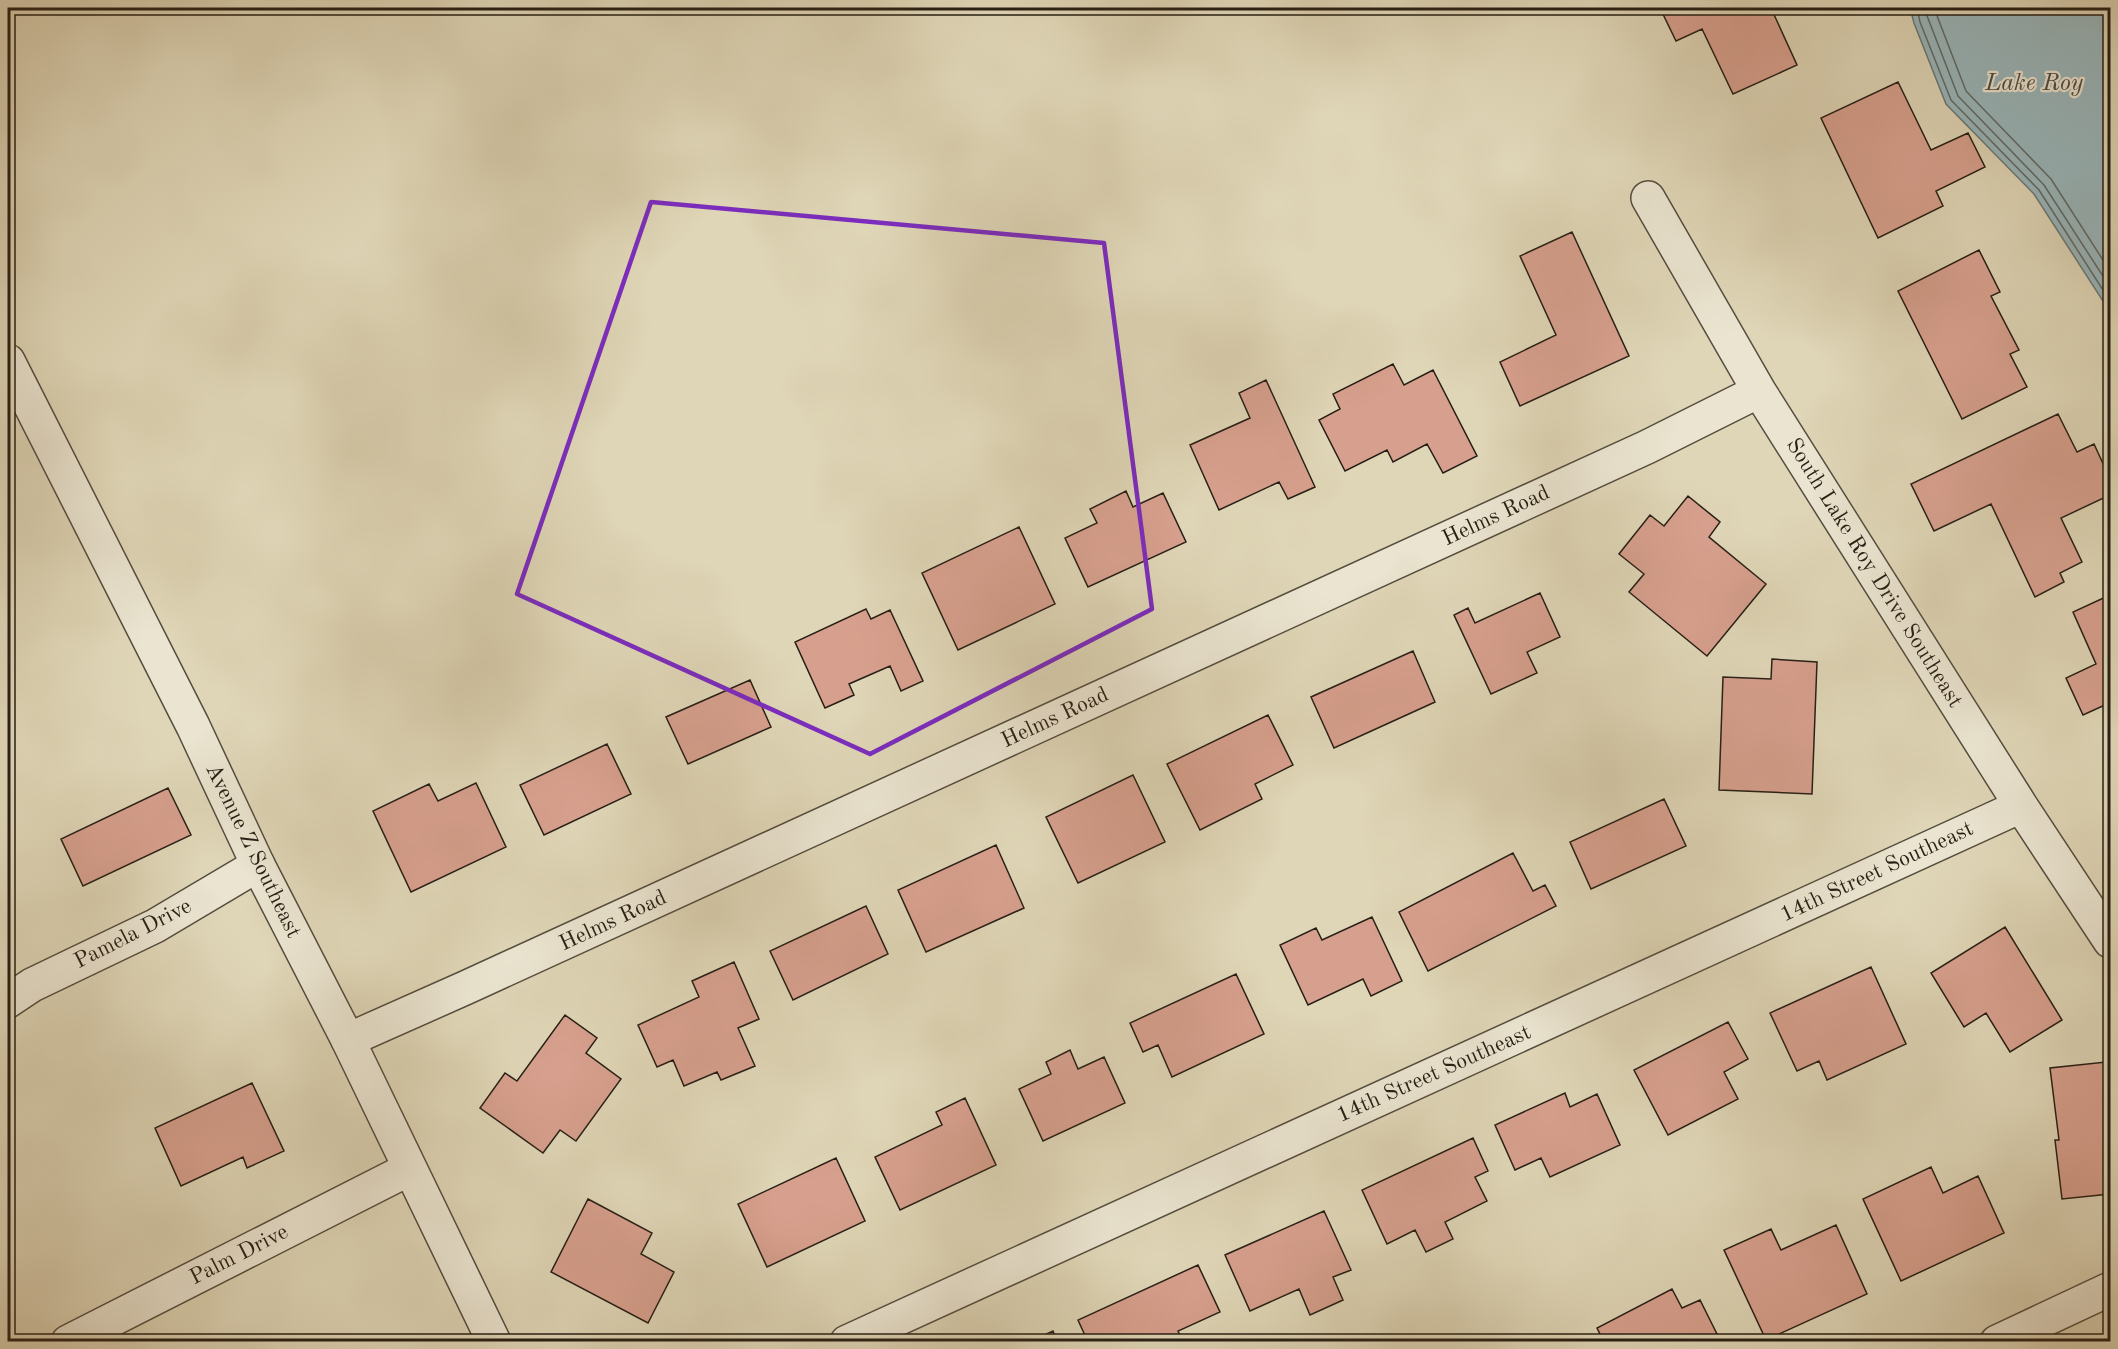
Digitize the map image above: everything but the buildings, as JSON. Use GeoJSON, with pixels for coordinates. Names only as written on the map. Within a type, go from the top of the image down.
{"type":"FeatureCollection","features":[{"type":"Feature","properties":{"kind":"street","name":"South Lake Roy Drive Southeast"},"geometry":{"type":"LineString","coordinates":[[1648,198],[1759,391],[2021,806],[2110,941]]}},
{"type":"Feature","properties":{"kind":"street","name":"Avenue Z Southeast"},"geometry":{"type":"LineString","coordinates":[[8,361],[193,726],[258,865],[348,1040],[495,1341]]}},
{"type":"Feature","properties":{"kind":"street","name":"Helms Road"},"geometry":{"type":"LineString","coordinates":[[348,1040],[1626,457],[1759,391]]}},
{"type":"Feature","properties":{"kind":"street","name":"14th Street Southeast"},"geometry":{"type":"LineString","coordinates":[[847,1341],[2021,806]]}},
{"type":"Feature","properties":{"kind":"street","name":"Pamela Drive"},"geometry":{"type":"LineString","coordinates":[[8,1001],[32,985],[155,926],[258,865]]}},
{"type":"Feature","properties":{"kind":"street","name":"Palm Drive"},"geometry":{"type":"LineString","coordinates":[[68,1341],[409,1169]]}},
{"type":"Feature","properties":{"kind":"street"},"geometry":{"type":"LineString","coordinates":[[1997,1341],[2110,1289]]}},
{"type":"Feature","properties":{"kind":"highlighted area"},"geometry":{"type":"Polygon","coordinates":[[[651,202],[1104,243],[1152,609],[870,754],[517,594],[651,202]]]}},
{"type":"Feature","properties":{"kind":"water","name":"Lake Roy"},"geometry":{"type":"Polygon","coordinates":[[[1910,8],[2110,8],[2110,312],[2034,194],[1946,104],[1910,8]]]}}]}
